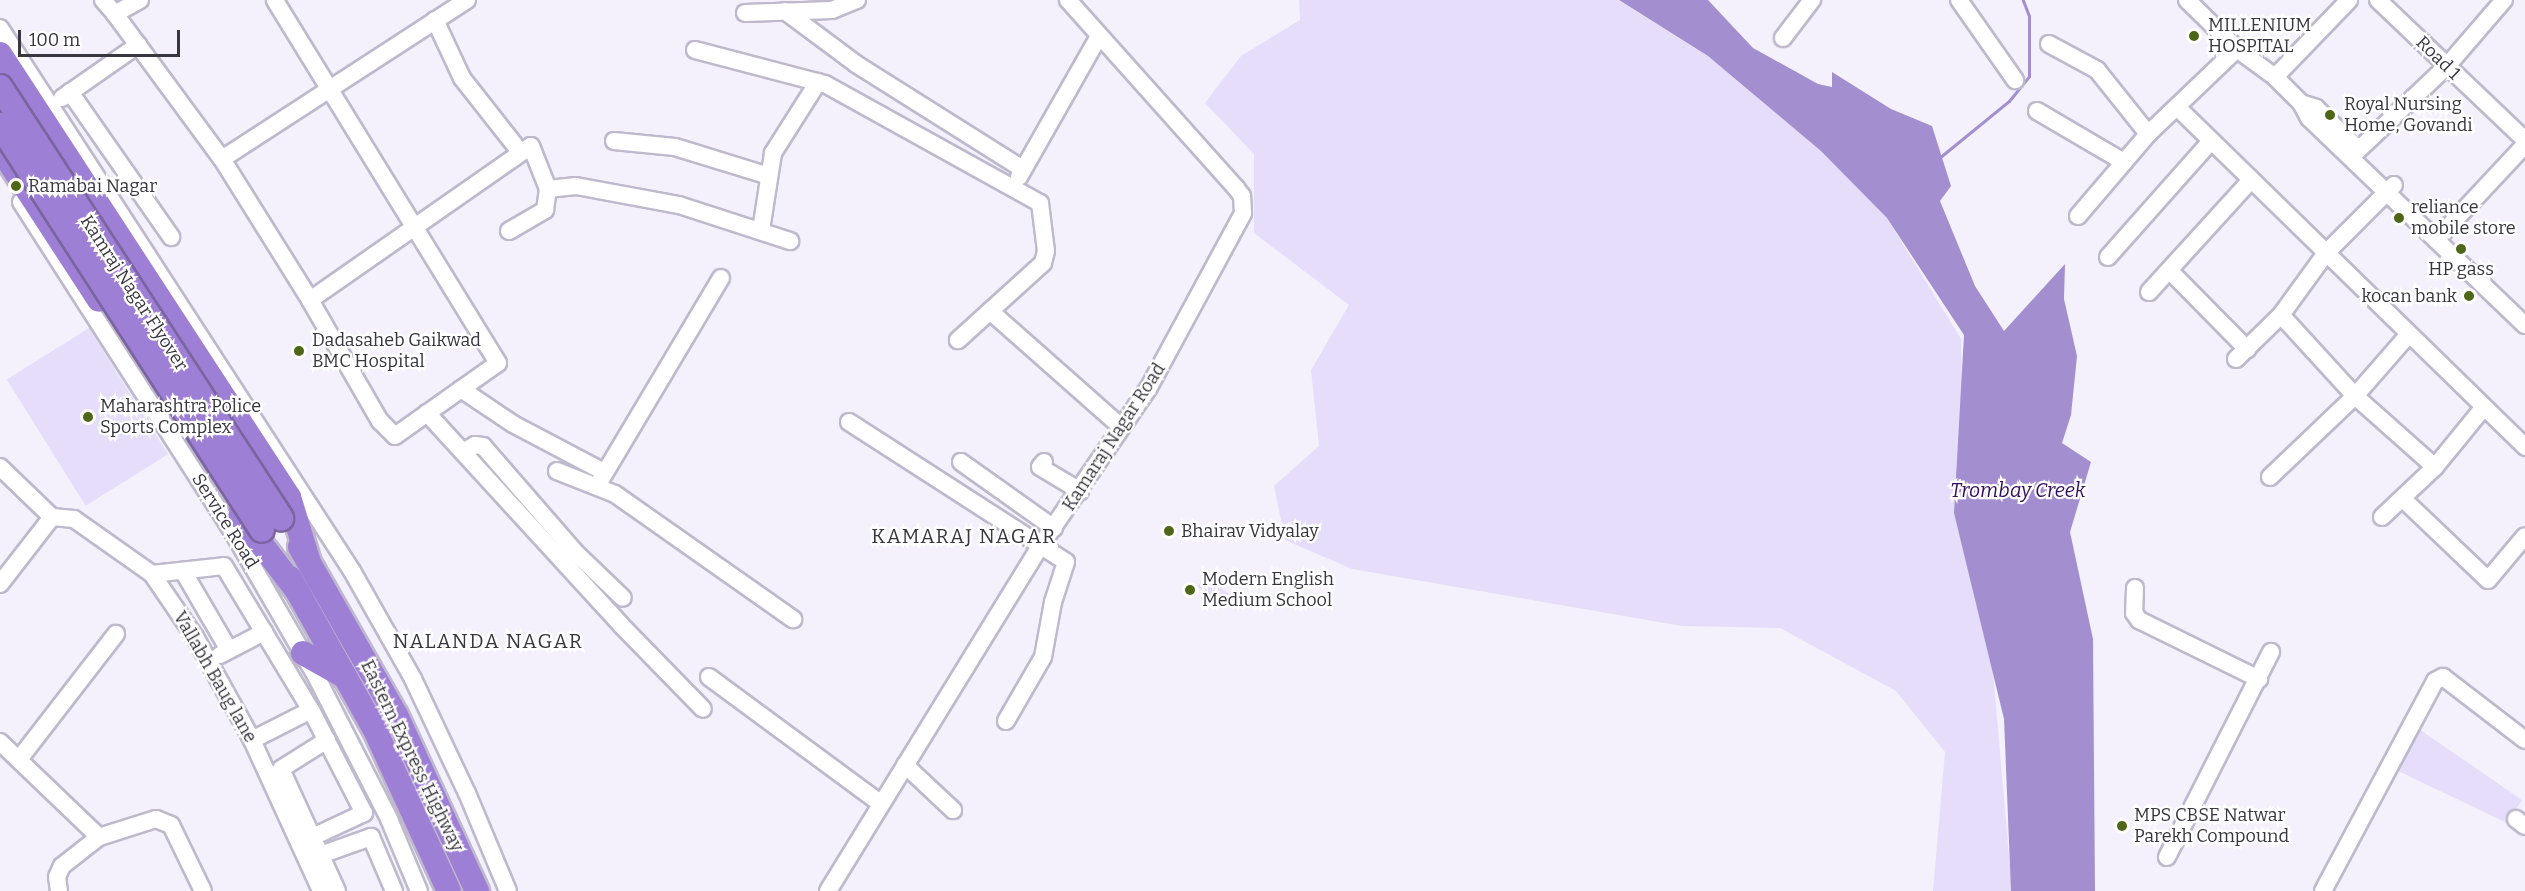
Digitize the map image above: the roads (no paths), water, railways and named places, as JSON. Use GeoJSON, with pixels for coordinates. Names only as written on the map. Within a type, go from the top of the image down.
{"type":"FeatureCollection","features":[{"type":"Feature","properties":{"kind":"highway"},"geometry":{"type":"LineString","coordinates":[[0,54],[45,110],[289,497],[308,559]]}},
{"type":"Feature","properties":{"kind":"highway","name":"Kamraj Nagar Flyover"},"geometry":{"type":"LineString","coordinates":[[0,87],[272,524],[298,592]]}},
{"type":"Feature","properties":{"kind":"highway","name":"Kamraj Nagar Flyover"},"geometry":{"type":"LineString","coordinates":[[0,125],[272,524],[308,559]]}},
{"type":"Feature","properties":{"kind":"highway"},"geometry":{"type":"LineString","coordinates":[[0,148],[245,524],[298,592]]}},
{"type":"Feature","properties":{"kind":"highway","name":"Eastern Express Highway"},"geometry":{"type":"LineString","coordinates":[[308,559],[396,715],[477,891]]}},
{"type":"Feature","properties":{"kind":"highway","name":"Eastern Express Highway"},"geometry":{"type":"LineString","coordinates":[[298,592],[344,676],[431,848],[449,891]]}},
{"type":"Feature","properties":{"kind":"highway"},"geometry":{"type":"LineString","coordinates":[[303,653],[344,676]]}},
{"type":"Feature","properties":{"kind":"highway"},"geometry":{"type":"LineString","coordinates":[[431,848],[438,891]]}},
{"type":"Feature","properties":{"kind":"street"},"geometry":{"type":"LineString","coordinates":[[103,0],[222,159],[310,300],[380,421],[395,436],[498,363],[417,226],[275,0]]}},
{"type":"Feature","properties":{"kind":"street"},"geometry":{"type":"LineString","coordinates":[[115,14],[140,0]]}},
{"type":"Feature","properties":{"kind":"street"},"geometry":{"type":"LineString","coordinates":[[222,159],[467,0]]}},
{"type":"Feature","properties":{"kind":"street"},"geometry":{"type":"LineString","coordinates":[[745,13],[832,10],[857,0]]}},
{"type":"Feature","properties":{"kind":"street","name":"Kamaraj Nagar Road"},"geometry":{"type":"LineString","coordinates":[[828,891],[880,803],[1041,545],[1080,491],[1120,426],[1148,389],[1243,213],[1243,203],[1236,188],[1068,0]]}},
{"type":"Feature","properties":{"kind":"street"},"geometry":{"type":"LineString","coordinates":[[1783,38],[1812,0]]}},
{"type":"Feature","properties":{"kind":"street"},"geometry":{"type":"LineString","coordinates":[[1959,0],[2015,80]]}},
{"type":"Feature","properties":{"kind":"street"},"geometry":{"type":"LineString","coordinates":[[2188,0],[2237,49],[2275,77],[2301,103],[2309,118],[2355,154],[2525,325]]}},
{"type":"Feature","properties":{"kind":"street"},"geometry":{"type":"LineString","coordinates":[[2275,77],[2349,0]]}},
{"type":"Feature","properties":{"kind":"street","name":"Road 1"},"geometry":{"type":"LineString","coordinates":[[2378,0],[2525,140]]}},
{"type":"Feature","properties":{"kind":"street"},"geometry":{"type":"LineString","coordinates":[[2355,154],[2447,66],[2504,0]]}},
{"type":"Feature","properties":{"kind":"street"},"geometry":{"type":"LineString","coordinates":[[785,11],[856,64],[1023,168]]}},
{"type":"Feature","properties":{"kind":"street"},"geometry":{"type":"LineString","coordinates":[[435,20],[462,78],[521,153]]}},
{"type":"Feature","properties":{"kind":"street"},"geometry":{"type":"LineString","coordinates":[[0,28],[45,110],[352,571],[413,679],[468,793],[508,891]]}},
{"type":"Feature","properties":{"kind":"street"},"geometry":{"type":"LineString","coordinates":[[1013,185],[1099,36]]}},
{"type":"Feature","properties":{"kind":"street"},"geometry":{"type":"LineString","coordinates":[[2049,44],[2091,65],[2148,134]]}},
{"type":"Feature","properties":{"kind":"street"},"geometry":{"type":"LineString","coordinates":[[0,140],[138,45]]}},
{"type":"Feature","properties":{"kind":"street"},"geometry":{"type":"LineString","coordinates":[[2078,216],[2148,134],[2237,49]]}},
{"type":"Feature","properties":{"kind":"street"},"geometry":{"type":"LineString","coordinates":[[695,50],[818,82],[1013,185],[1040,203],[1046,257],[1039,268],[958,340]]}},
{"type":"Feature","properties":{"kind":"street"},"geometry":{"type":"LineString","coordinates":[[761,230],[769,176],[777,146],[818,82]]}},
{"type":"Feature","properties":{"kind":"street"},"geometry":{"type":"LineString","coordinates":[[70,92],[171,237]]}},
{"type":"Feature","properties":{"kind":"street"},"geometry":{"type":"LineString","coordinates":[[2177,107],[2525,447]]}},
{"type":"Feature","properties":{"kind":"street"},"geometry":{"type":"LineString","coordinates":[[2037,111],[2124,162]]}},
{"type":"Feature","properties":{"kind":"street"},"geometry":{"type":"LineString","coordinates":[[614,141],[675,147],[769,176]]}},
{"type":"Feature","properties":{"kind":"street"},"geometry":{"type":"LineString","coordinates":[[2108,257],[2211,141]]}},
{"type":"Feature","properties":{"kind":"street"},"geometry":{"type":"LineString","coordinates":[[2439,236],[2525,145]]}},
{"type":"Feature","properties":{"kind":"street"},"geometry":{"type":"LineString","coordinates":[[310,300],[531,146],[548,189],[545,210],[509,231]]}},
{"type":"Feature","properties":{"kind":"street","name":"Service Road"},"geometry":{"type":"LineString","coordinates":[[0,169],[234,534],[303,653],[389,819],[419,891]]}},
{"type":"Feature","properties":{"kind":"street"},"geometry":{"type":"LineString","coordinates":[[2149,292],[2251,180]]}},
{"type":"Feature","properties":{"kind":"street"},"geometry":{"type":"LineString","coordinates":[[548,189],[576,186],[614,191],[679,205],[790,241]]}},
{"type":"Feature","properties":{"kind":"street"},"geometry":{"type":"LineString","coordinates":[[2170,271],[2241,354],[2281,315],[2326,253],[2390,188]]}},
{"type":"Feature","properties":{"kind":"street"},"geometry":{"type":"LineString","coordinates":[[2439,236],[2525,311]]}},
{"type":"Feature","properties":{"kind":"street"},"geometry":{"type":"LineString","coordinates":[[600,479],[722,278]]}},
{"type":"Feature","properties":{"kind":"street"},"geometry":{"type":"LineString","coordinates":[[990,311],[1120,426]]}},
{"type":"Feature","properties":{"kind":"street"},"geometry":{"type":"LineString","coordinates":[[2281,315],[2355,396],[2434,467]]}},
{"type":"Feature","properties":{"kind":"street"},"geometry":{"type":"LineString","coordinates":[[2270,477],[2355,396],[2409,334]]}},
{"type":"Feature","properties":{"kind":"street"},"geometry":{"type":"LineString","coordinates":[[461,389],[600,479],[615,494],[793,619]]}},
{"type":"Feature","properties":{"kind":"street"},"geometry":{"type":"LineString","coordinates":[[2382,517],[2434,467],[2484,407]]}},
{"type":"Feature","properties":{"kind":"street"},"geometry":{"type":"LineString","coordinates":[[427,413],[621,626],[703,709]]}},
{"type":"Feature","properties":{"kind":"street"},"geometry":{"type":"LineString","coordinates":[[849,422],[1064,558],[1067,567],[1054,595],[1043,657],[1006,721]]}},
{"type":"Feature","properties":{"kind":"street"},"geometry":{"type":"LineString","coordinates":[[463,452],[475,445],[483,446],[575,552],[623,598]]}},
{"type":"Feature","properties":{"kind":"street"},"geometry":{"type":"LineString","coordinates":[[961,462],[1054,528]]}},
{"type":"Feature","properties":{"kind":"street"},"geometry":{"type":"LineString","coordinates":[[1044,462],[1040,467],[1080,491]]}},
{"type":"Feature","properties":{"kind":"street"},"geometry":{"type":"LineString","coordinates":[[0,467],[52,517],[2,576]]}},
{"type":"Feature","properties":{"kind":"street"},"geometry":{"type":"LineString","coordinates":[[557,471],[600,479]]}},
{"type":"Feature","properties":{"kind":"street"},"geometry":{"type":"LineString","coordinates":[[2403,499],[2488,580],[2525,536]]}},
{"type":"Feature","properties":{"kind":"street","name":"Vallabh Baug lane"},"geometry":{"type":"LineString","coordinates":[[52,517],[74,519],[152,574],[208,661],[308,840],[315,857],[321,891]]}},
{"type":"Feature","properties":{"kind":"street"},"geometry":{"type":"LineString","coordinates":[[152,574],[224,566],[311,710],[327,740],[364,813],[308,840],[281,769],[327,740]]}},
{"type":"Feature","properties":{"kind":"street"},"geometry":{"type":"LineString","coordinates":[[183,571],[229,650]]}},
{"type":"Feature","properties":{"kind":"street"},"geometry":{"type":"LineString","coordinates":[[2135,588],[2133,613],[2139,620],[2259,679]]}},
{"type":"Feature","properties":{"kind":"street"},"geometry":{"type":"LineString","coordinates":[[208,661],[264,632]]}},
{"type":"Feature","properties":{"kind":"street"},"geometry":{"type":"LineString","coordinates":[[20,758],[116,634]]}},
{"type":"Feature","properties":{"kind":"street"},"geometry":{"type":"LineString","coordinates":[[2167,857],[2271,652]]}},
{"type":"Feature","properties":{"kind":"street"},"geometry":{"type":"LineString","coordinates":[[709,676],[880,803]]}},
{"type":"Feature","properties":{"kind":"street"},"geometry":{"type":"LineString","coordinates":[[2324,891],[2435,681],[2443,677],[2525,740]]}},
{"type":"Feature","properties":{"kind":"street"},"geometry":{"type":"LineString","coordinates":[[252,740],[311,710]]}},
{"type":"Feature","properties":{"kind":"street"},"geometry":{"type":"LineString","coordinates":[[0,742],[20,758],[99,837]]}},
{"type":"Feature","properties":{"kind":"street"},"geometry":{"type":"LineString","coordinates":[[905,765],[953,810]]}},
{"type":"Feature","properties":{"kind":"street"},"geometry":{"type":"LineString","coordinates":[[58,891],[57,877],[62,866],[99,837],[143,821],[156,819],[171,825],[202,891]]}},
{"type":"Feature","properties":{"kind":"street"},"geometry":{"type":"LineString","coordinates":[[338,891],[315,857],[371,837],[394,891]]}},
{"type":"Feature","properties":{"kind":"water","name":"Trombay Creek"},"geometry":{"type":"Polygon","coordinates":[[[1619,0],[1708,0],[1753,48],[1818,84],[1832,87],[1832,72],[1891,109],[1932,126],[1951,186],[1940,201],[1975,286],[2004,331],[2065,264],[2064,299],[2077,356],[2071,415],[2062,443],[2091,462],[2070,532],[2093,639],[2095,891],[2011,891],[2004,719],[1954,513],[1964,335],[1887,218],[1821,151],[1708,56],[1619,0]]]}},
{"type":"Feature","properties":{"kind":"waterway"},"geometry":{"type":"LineString","coordinates":[[1939,158],[2009,101],[2029,76],[2029,16],[2023,0]]}},
{"type":"Feature","properties":{"kind":"place","name":"MILLENIUM HOSPITAL"},"geometry":{"type":"Point","coordinates":[2194,36]}},
{"type":"Feature","properties":{"kind":"place","name":"Royal Nursing Home, Govandi"},"geometry":{"type":"Point","coordinates":[2330,115]}},
{"type":"Feature","properties":{"kind":"place","name":"Ramabai Nagar"},"geometry":{"type":"Point","coordinates":[16,186]}},
{"type":"Feature","properties":{"kind":"place","name":"reliance mobile store"},"geometry":{"type":"Point","coordinates":[2399,218]}},
{"type":"Feature","properties":{"kind":"place","name":"HP gass"},"geometry":{"type":"Point","coordinates":[2461,249]}},
{"type":"Feature","properties":{"kind":"place","name":"kocan bank"},"geometry":{"type":"Point","coordinates":[2469,296]}},
{"type":"Feature","properties":{"kind":"place","name":"Dadasaheb Gaikwad BMC Hospital"},"geometry":{"type":"Point","coordinates":[299,351]}},
{"type":"Feature","properties":{"kind":"place","name":"Maharashtra Police Sports Complex"},"geometry":{"type":"Point","coordinates":[88,417]}},
{"type":"Feature","properties":{"kind":"place","name":"Bhairav Vidyalay"},"geometry":{"type":"Point","coordinates":[1169,531]}},
{"type":"Feature","properties":{"kind":"place","name":"Modern English Medium School"},"geometry":{"type":"Point","coordinates":[1190,590]}},
{"type":"Feature","properties":{"kind":"place","name":"MPS CBSE Natwar Parekh Compound"},"geometry":{"type":"Point","coordinates":[2122,826]}},
{"type":"Feature","properties":{"kind":"district","name":"KAMARAJ NAGAR"},"geometry":{"type":"Point","coordinates":[964,536]}},
{"type":"Feature","properties":{"kind":"district","name":"NALANDA NAGAR"},"geometry":{"type":"Point","coordinates":[488,641]}}]}
